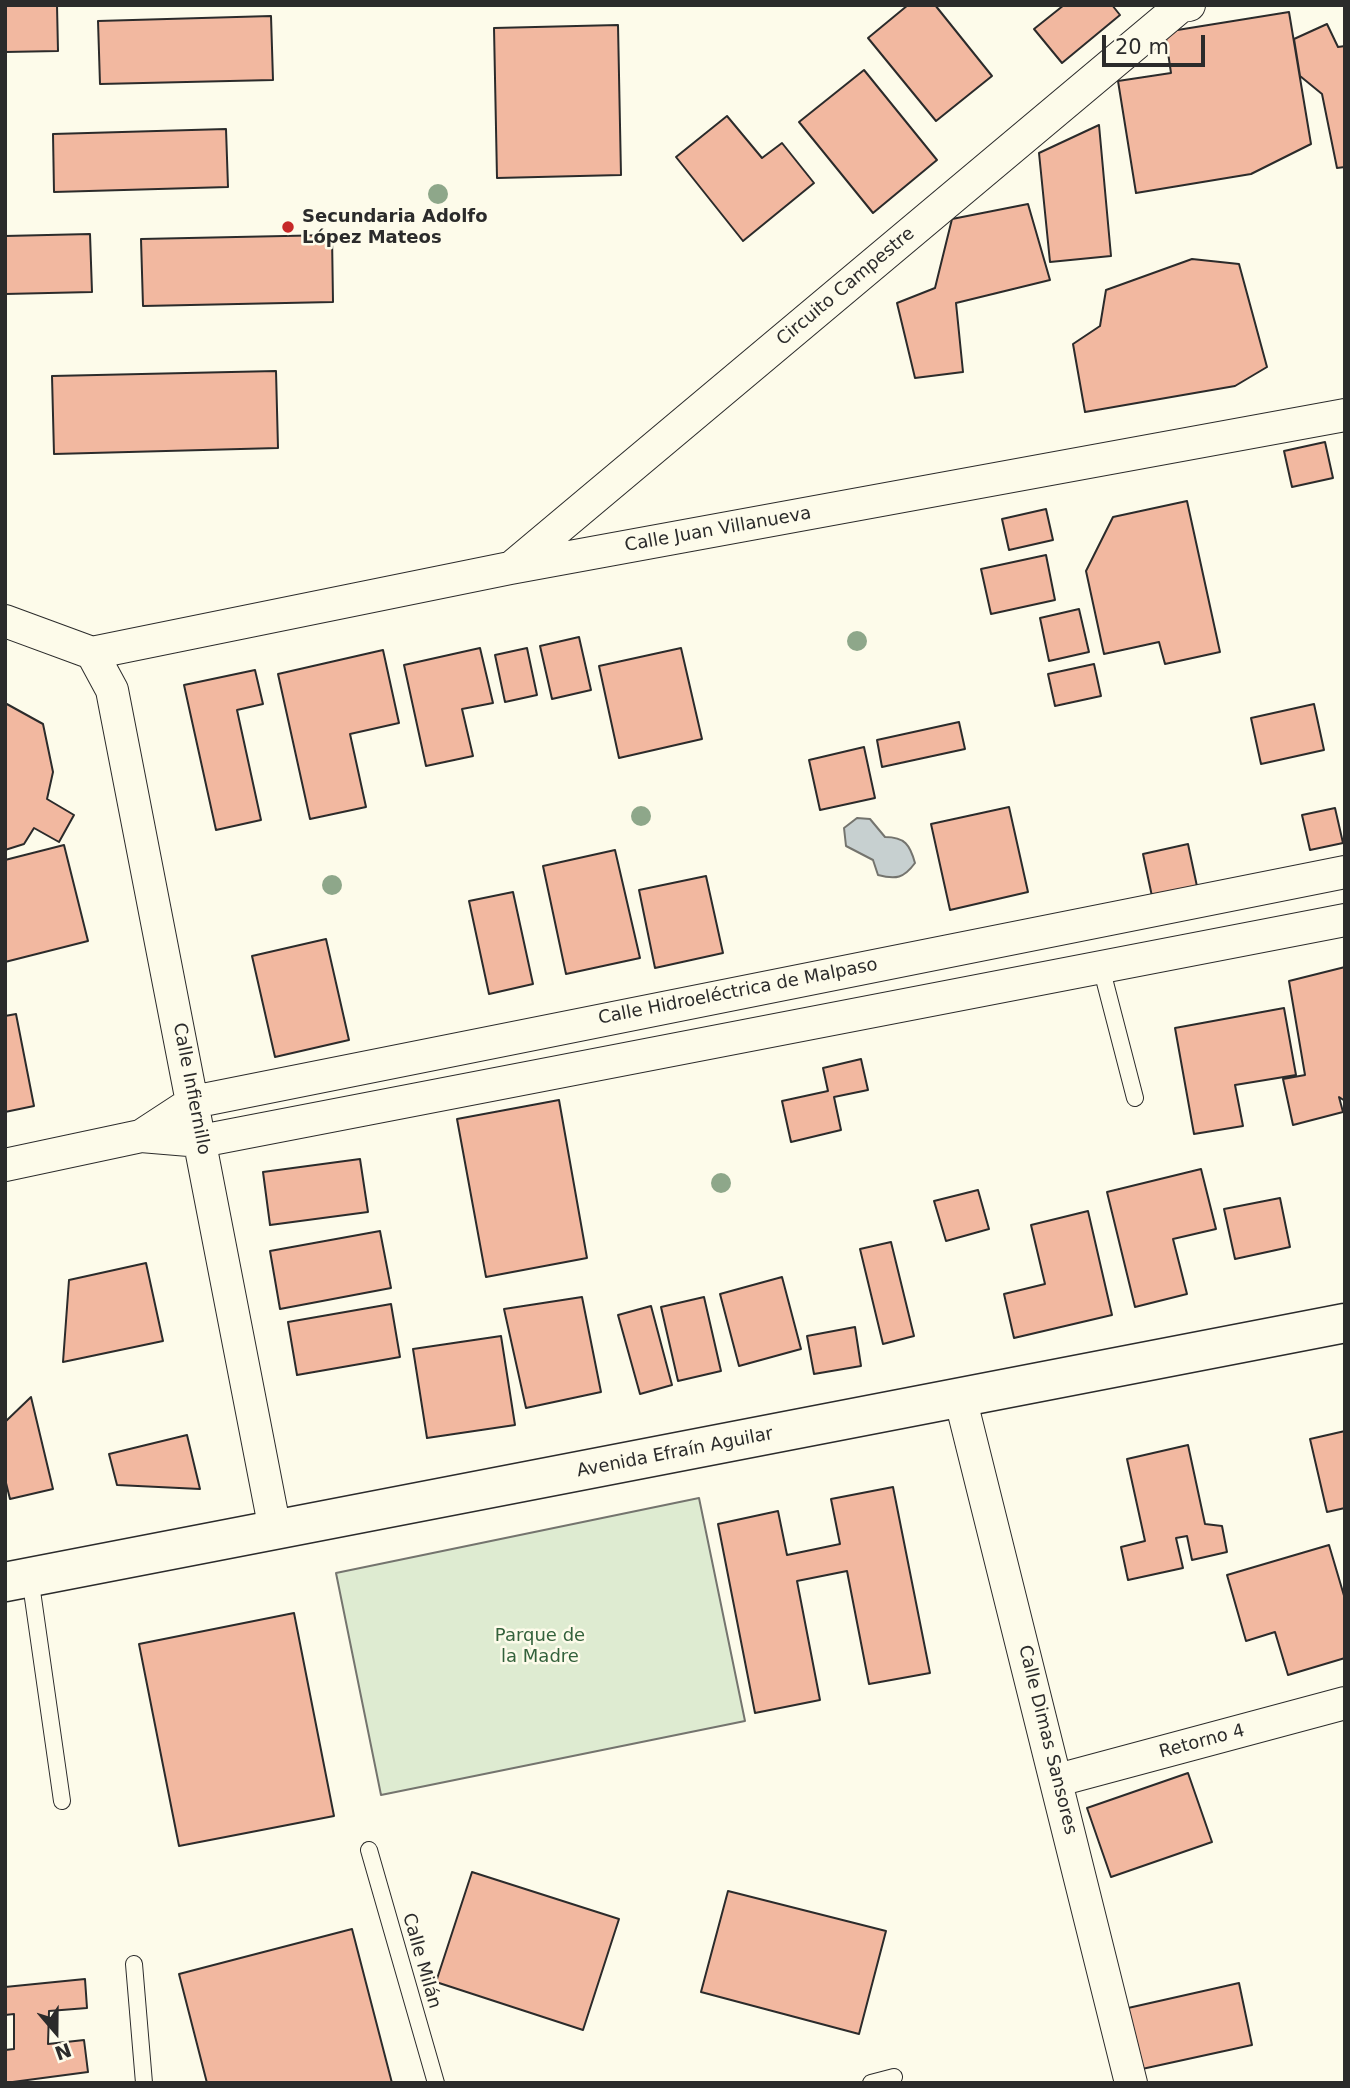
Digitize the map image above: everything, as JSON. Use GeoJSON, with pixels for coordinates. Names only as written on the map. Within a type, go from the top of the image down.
{"type":"FeatureCollection","features":[{"type":"Feature","properties":{"kind":"main road","name":"Avenida Efraín Aguilar"},"geometry":{"type":"LineString","coordinates":[[18,1580],[1345,1323]]}},
{"type":"Feature","properties":{"kind":"street","name":"Circuito Campestre"},"geometry":{"type":"LineString","coordinates":[[510,568],[1180,6],[1189,5]]}},
{"type":"Feature","properties":{"kind":"street","name":"Calle Juan Villanueva"},"geometry":{"type":"LineString","coordinates":[[92,653],[510,568],[1345,415]]}},
{"type":"Feature","properties":{"kind":"street"},"geometry":{"type":"LineString","coordinates":[[5,621],[92,653]]}},
{"type":"Feature","properties":{"kind":"street","name":"Calle Infiernillo"},"geometry":{"type":"LineString","coordinates":[[92,653],[112,690],[275,1531]]}},
{"type":"Feature","properties":{"kind":"street","name":"Calle Hidroeléctrica de Malpaso"},"geometry":{"type":"LineString","coordinates":[[141,1136],[193,1102],[1345,872]]}},
{"type":"Feature","properties":{"kind":"street","name":"Calle Hidroeléctrica de Malpaso"},"geometry":{"type":"LineString","coordinates":[[5,1165],[141,1136],[201,1141],[1345,920]]}},
{"type":"Feature","properties":{"kind":"street"},"geometry":{"type":"LineString","coordinates":[[1089,922],[1101,967]]}},
{"type":"Feature","properties":{"kind":"street","name":"Calle Dimas Sansores"},"geometry":{"type":"LineString","coordinates":[[960,1397],[1058,1780],[1131,2083]]}},
{"type":"Feature","properties":{"kind":"street","name":"Retorno 4"},"geometry":{"type":"LineString","coordinates":[[1058,1780],[1345,1703]]}},
{"type":"Feature","properties":{"kind":"lane"},"geometry":{"type":"LineString","coordinates":[[1101,967],[1135,1098]]}},
{"type":"Feature","properties":{"kind":"lane"},"geometry":{"type":"LineString","coordinates":[[18,1580],[62,1801]]}},
{"type":"Feature","properties":{"kind":"lane","name":"Calle Milán"},"geometry":{"type":"LineString","coordinates":[[369,1850],[436,2083]]}},
{"type":"Feature","properties":{"kind":"lane"},"geometry":{"type":"LineString","coordinates":[[134,1964],[144,2083]]}},
{"type":"Feature","properties":{"kind":"lane"},"geometry":{"type":"LineString","coordinates":[[870,2083],[894,2077]]}},
{"type":"Feature","properties":{"kind":"green space","name":"Parque de la Madre"},"geometry":{"type":"Polygon","coordinates":[[[699,1498],[745,1721],[381,1795],[336,1573],[699,1498]]]}},
{"type":"Feature","properties":{"kind":"shaded area"},"geometry":{"type":"Polygon","coordinates":[[[857,818],[870,819],[885,837],[906,843],[915,863],[911,868],[899,876],[878,875],[873,860],[846,846],[844,828],[857,818]]]}},
{"type":"Feature","properties":{"kind":"building"},"geometry":{"type":"Polygon","coordinates":[[[5,5],[57,5],[58,51],[5,52],[5,5]]]}},
{"type":"Feature","properties":{"kind":"building"},"geometry":{"type":"Polygon","coordinates":[[[908,5],[935,5],[992,76],[936,121],[868,38],[908,5]]]}},
{"type":"Feature","properties":{"kind":"building"},"geometry":{"type":"Polygon","coordinates":[[[1064,5],[1112,5],[1120,15],[1062,63],[1034,29],[1064,5]]]}},
{"type":"Feature","properties":{"kind":"building"},"geometry":{"type":"Polygon","coordinates":[[[1289,12],[1311,144],[1251,174],[1136,193],[1118,81],[1171,73],[1165,32],[1289,12]]]}},
{"type":"Feature","properties":{"kind":"building"},"geometry":{"type":"Polygon","coordinates":[[[271,16],[273,80],[100,84],[98,21],[271,16]]]}},
{"type":"Feature","properties":{"kind":"building"},"geometry":{"type":"Polygon","coordinates":[[[1327,24],[1338,47],[1345,46],[1345,167],[1337,168],[1322,94],[1300,76],[1294,39],[1327,24]]]}},
{"type":"Feature","properties":{"kind":"building"},"geometry":{"type":"Polygon","coordinates":[[[618,25],[621,175],[497,178],[494,28],[618,25]]]}},
{"type":"Feature","properties":{"kind":"building"},"geometry":{"type":"Polygon","coordinates":[[[864,70],[937,160],[873,213],[799,122],[864,70]]]}},
{"type":"Feature","properties":{"kind":"building"},"geometry":{"type":"Polygon","coordinates":[[[727,116],[762,158],[782,143],[814,183],[743,241],[676,157],[727,116]]]}},
{"type":"Feature","properties":{"kind":"building"},"geometry":{"type":"Polygon","coordinates":[[[1099,125],[1111,256],[1050,262],[1039,153],[1099,125]]]}},
{"type":"Feature","properties":{"kind":"building"},"geometry":{"type":"Polygon","coordinates":[[[226,129],[228,187],[54,192],[53,134],[226,129]]]}},
{"type":"Feature","properties":{"kind":"building"},"geometry":{"type":"Polygon","coordinates":[[[1028,204],[1050,280],[956,303],[963,372],[915,378],[897,303],[935,288],[952,219],[1028,204]]]}},
{"type":"Feature","properties":{"kind":"building"},"geometry":{"type":"Polygon","coordinates":[[[90,234],[92,292],[5,294],[5,236],[90,234]]]}},
{"type":"Feature","properties":{"kind":"building"},"geometry":{"type":"Polygon","coordinates":[[[332,235],[333,302],[143,306],[141,239],[332,235]]]}},
{"type":"Feature","properties":{"kind":"building"},"geometry":{"type":"Polygon","coordinates":[[[1192,259],[1239,264],[1267,367],[1235,386],[1085,412],[1073,344],[1100,326],[1106,290],[1192,259]]]}},
{"type":"Feature","properties":{"kind":"building"},"geometry":{"type":"Polygon","coordinates":[[[276,371],[278,448],[54,454],[52,376],[276,371]]]}},
{"type":"Feature","properties":{"kind":"building"},"geometry":{"type":"Polygon","coordinates":[[[1325,442],[1333,478],[1292,487],[1284,451],[1325,442]]]}},
{"type":"Feature","properties":{"kind":"building"},"geometry":{"type":"Polygon","coordinates":[[[1187,501],[1220,652],[1165,664],[1159,642],[1104,654],[1086,571],[1113,517],[1187,501]]]}},
{"type":"Feature","properties":{"kind":"building"},"geometry":{"type":"Polygon","coordinates":[[[1046,509],[1053,540],[1009,550],[1002,519],[1046,509]]]}},
{"type":"Feature","properties":{"kind":"building"},"geometry":{"type":"Polygon","coordinates":[[[1046,555],[1055,600],[991,614],[981,569],[1046,555]]]}},
{"type":"Feature","properties":{"kind":"building"},"geometry":{"type":"Polygon","coordinates":[[[1079,609],[1089,652],[1049,661],[1040,618],[1079,609]]]}},
{"type":"Feature","properties":{"kind":"building"},"geometry":{"type":"Polygon","coordinates":[[[579,637],[591,690],[552,699],[540,646],[579,637]]]}},
{"type":"Feature","properties":{"kind":"building"},"geometry":{"type":"Polygon","coordinates":[[[480,648],[493,703],[462,709],[473,756],[426,766],[404,665],[480,648]]]}},
{"type":"Feature","properties":{"kind":"building"},"geometry":{"type":"Polygon","coordinates":[[[527,648],[537,695],[505,702],[495,655],[527,648]]]}},
{"type":"Feature","properties":{"kind":"building"},"geometry":{"type":"Polygon","coordinates":[[[681,648],[702,739],[619,758],[599,666],[681,648]]]}},
{"type":"Feature","properties":{"kind":"building"},"geometry":{"type":"Polygon","coordinates":[[[383,650],[399,723],[350,734],[366,807],[310,819],[278,674],[383,650]]]}},
{"type":"Feature","properties":{"kind":"building"},"geometry":{"type":"Polygon","coordinates":[[[1094,664],[1101,696],[1055,706],[1048,674],[1094,664]]]}},
{"type":"Feature","properties":{"kind":"building"},"geometry":{"type":"Polygon","coordinates":[[[255,670],[263,704],[237,710],[261,820],[216,830],[184,685],[255,670]]]}},
{"type":"Feature","properties":{"kind":"building"},"geometry":{"type":"Polygon","coordinates":[[[5,703],[43,724],[53,772],[47,799],[74,815],[59,842],[34,828],[24,844],[5,850],[5,703]]]}},
{"type":"Feature","properties":{"kind":"building"},"geometry":{"type":"Polygon","coordinates":[[[1314,704],[1324,750],[1261,764],[1251,718],[1314,704]]]}},
{"type":"Feature","properties":{"kind":"building"},"geometry":{"type":"Polygon","coordinates":[[[959,722],[965,749],[882,767],[877,740],[959,722]]]}},
{"type":"Feature","properties":{"kind":"building"},"geometry":{"type":"Polygon","coordinates":[[[864,747],[875,798],[820,810],[809,760],[864,747]]]}},
{"type":"Feature","properties":{"kind":"building"},"geometry":{"type":"Polygon","coordinates":[[[1009,807],[1028,892],[950,910],[931,824],[1009,807]]]}},
{"type":"Feature","properties":{"kind":"building"},"geometry":{"type":"Polygon","coordinates":[[[1335,808],[1343,843],[1310,850],[1302,815],[1335,808]]]}},
{"type":"Feature","properties":{"kind":"building"},"geometry":{"type":"Polygon","coordinates":[[[1188,844],[1198,891],[1153,901],[1143,854],[1188,844]]]}},
{"type":"Feature","properties":{"kind":"building"},"geometry":{"type":"Polygon","coordinates":[[[64,845],[88,941],[5,962],[5,860],[64,845]]]}},
{"type":"Feature","properties":{"kind":"building"},"geometry":{"type":"Polygon","coordinates":[[[615,850],[640,958],[566,974],[543,866],[615,850]]]}},
{"type":"Feature","properties":{"kind":"building"},"geometry":{"type":"Polygon","coordinates":[[[706,876],[723,953],[655,968],[639,890],[706,876]]]}},
{"type":"Feature","properties":{"kind":"building"},"geometry":{"type":"Polygon","coordinates":[[[513,892],[533,984],[489,994],[469,901],[513,892]]]}},
{"type":"Feature","properties":{"kind":"building"},"geometry":{"type":"Polygon","coordinates":[[[326,939],[349,1040],[275,1057],[252,956],[326,939]]]}},
{"type":"Feature","properties":{"kind":"building"},"geometry":{"type":"Polygon","coordinates":[[[1345,967],[1345,1101],[1339,1097],[1343,1112],[1293,1125],[1283,1079],[1305,1075],[1289,981],[1345,967]]]}},
{"type":"Feature","properties":{"kind":"building"},"geometry":{"type":"Polygon","coordinates":[[[1284,1008],[1296,1075],[1235,1085],[1243,1126],[1194,1134],[1175,1028],[1284,1008]]]}},
{"type":"Feature","properties":{"kind":"building"},"geometry":{"type":"Polygon","coordinates":[[[16,1014],[34,1106],[5,1112],[5,1016],[16,1014]]]}},
{"type":"Feature","properties":{"kind":"building"},"geometry":{"type":"Polygon","coordinates":[[[861,1059],[868,1090],[834,1097],[841,1130],[791,1142],[782,1101],[828,1091],[823,1068],[861,1059]]]}},
{"type":"Feature","properties":{"kind":"building"},"geometry":{"type":"Polygon","coordinates":[[[559,1100],[587,1258],[486,1277],[457,1119],[559,1100]]]}},
{"type":"Feature","properties":{"kind":"building"},"geometry":{"type":"Polygon","coordinates":[[[360,1159],[368,1212],[270,1225],[263,1172],[360,1159]]]}},
{"type":"Feature","properties":{"kind":"building"},"geometry":{"type":"Polygon","coordinates":[[[1201,1169],[1216,1229],[1173,1239],[1187,1294],[1135,1307],[1107,1192],[1201,1169]]]}},
{"type":"Feature","properties":{"kind":"building"},"geometry":{"type":"Polygon","coordinates":[[[978,1190],[989,1229],[946,1241],[934,1201],[978,1190]]]}},
{"type":"Feature","properties":{"kind":"building"},"geometry":{"type":"Polygon","coordinates":[[[1280,1198],[1290,1247],[1235,1259],[1224,1209],[1280,1198]]]}},
{"type":"Feature","properties":{"kind":"building"},"geometry":{"type":"Polygon","coordinates":[[[1088,1211],[1112,1315],[1014,1338],[1004,1294],[1045,1284],[1031,1225],[1088,1211]]]}},
{"type":"Feature","properties":{"kind":"building"},"geometry":{"type":"Polygon","coordinates":[[[380,1231],[391,1288],[280,1309],[270,1251],[380,1231]]]}},
{"type":"Feature","properties":{"kind":"building"},"geometry":{"type":"Polygon","coordinates":[[[891,1242],[914,1336],[883,1344],[860,1249],[891,1242]]]}},
{"type":"Feature","properties":{"kind":"building"},"geometry":{"type":"Polygon","coordinates":[[[146,1263],[163,1341],[63,1362],[69,1280],[146,1263]]]}},
{"type":"Feature","properties":{"kind":"building"},"geometry":{"type":"Polygon","coordinates":[[[782,1277],[801,1349],[739,1366],[720,1294],[782,1277]]]}},
{"type":"Feature","properties":{"kind":"building"},"geometry":{"type":"Polygon","coordinates":[[[582,1297],[601,1392],[526,1408],[504,1309],[582,1297]]]}},
{"type":"Feature","properties":{"kind":"building"},"geometry":{"type":"Polygon","coordinates":[[[704,1297],[721,1371],[678,1381],[661,1307],[704,1297]]]}},
{"type":"Feature","properties":{"kind":"building"},"geometry":{"type":"Polygon","coordinates":[[[391,1304],[400,1357],[297,1375],[288,1322],[391,1304]]]}},
{"type":"Feature","properties":{"kind":"building"},"geometry":{"type":"Polygon","coordinates":[[[651,1306],[672,1385],[640,1394],[618,1315],[651,1306]]]}},
{"type":"Feature","properties":{"kind":"building"},"geometry":{"type":"Polygon","coordinates":[[[855,1327],[861,1366],[814,1374],[807,1336],[855,1327]]]}},
{"type":"Feature","properties":{"kind":"building"},"geometry":{"type":"Polygon","coordinates":[[[501,1336],[515,1425],[427,1438],[413,1349],[501,1336]]]}},
{"type":"Feature","properties":{"kind":"building"},"geometry":{"type":"Polygon","coordinates":[[[31,1397],[53,1489],[10,1499],[5,1479],[5,1422],[31,1397]]]}},
{"type":"Feature","properties":{"kind":"building"},"geometry":{"type":"Polygon","coordinates":[[[1345,1431],[1345,1508],[1327,1512],[1310,1439],[1345,1431]]]}},
{"type":"Feature","properties":{"kind":"building"},"geometry":{"type":"Polygon","coordinates":[[[187,1435],[200,1489],[117,1485],[109,1454],[187,1435]]]}},
{"type":"Feature","properties":{"kind":"building"},"geometry":{"type":"Polygon","coordinates":[[[1188,1445],[1205,1524],[1222,1526],[1227,1552],[1192,1560],[1187,1536],[1176,1538],[1183,1568],[1128,1580],[1121,1547],[1145,1541],[1127,1459],[1188,1445]]]}},
{"type":"Feature","properties":{"kind":"building"},"geometry":{"type":"Polygon","coordinates":[[[893,1487],[930,1673],[869,1684],[847,1571],[797,1581],[820,1700],[755,1713],[718,1524],[778,1511],[787,1555],[840,1544],[831,1499],[893,1487]]]}},
{"type":"Feature","properties":{"kind":"building"},"geometry":{"type":"Polygon","coordinates":[[[1329,1545],[1345,1599],[1345,1658],[1288,1675],[1275,1632],[1246,1641],[1227,1575],[1329,1545]]]}},
{"type":"Feature","properties":{"kind":"building"},"geometry":{"type":"Polygon","coordinates":[[[294,1613],[334,1816],[179,1846],[139,1644],[294,1613]]]}},
{"type":"Feature","properties":{"kind":"building"},"geometry":{"type":"Polygon","coordinates":[[[1188,1773],[1212,1842],[1111,1877],[1087,1808],[1188,1773]]]}},
{"type":"Feature","properties":{"kind":"building"},"geometry":{"type":"Polygon","coordinates":[[[472,1872],[619,1919],[583,2030],[436,1982],[472,1872]]]}},
{"type":"Feature","properties":{"kind":"building"},"geometry":{"type":"Polygon","coordinates":[[[728,1891],[886,1931],[859,2034],[701,1992],[728,1891]]]}},
{"type":"Feature","properties":{"kind":"building"},"geometry":{"type":"Polygon","coordinates":[[[352,1929],[392,2083],[207,2083],[179,1974],[352,1929]]]}},
{"type":"Feature","properties":{"kind":"building"},"geometry":{"type":"Polygon","coordinates":[[[85,1979],[87,2008],[49,2011],[48,2044],[84,2040],[88,2072],[5,2083],[5,2050],[14,2049],[14,2014],[5,2015],[5,1987],[85,1979]]]}},
{"type":"Feature","properties":{"kind":"building"},"geometry":{"type":"Polygon","coordinates":[[[1239,1983],[1252,2045],[1142,2069],[1128,2008],[1239,1983]]]}},
{"type":"Feature","properties":{"kind":"place","name":"Secundaria Adolfo López Mateos"},"geometry":{"type":"Point","coordinates":[288,227]}}]}
